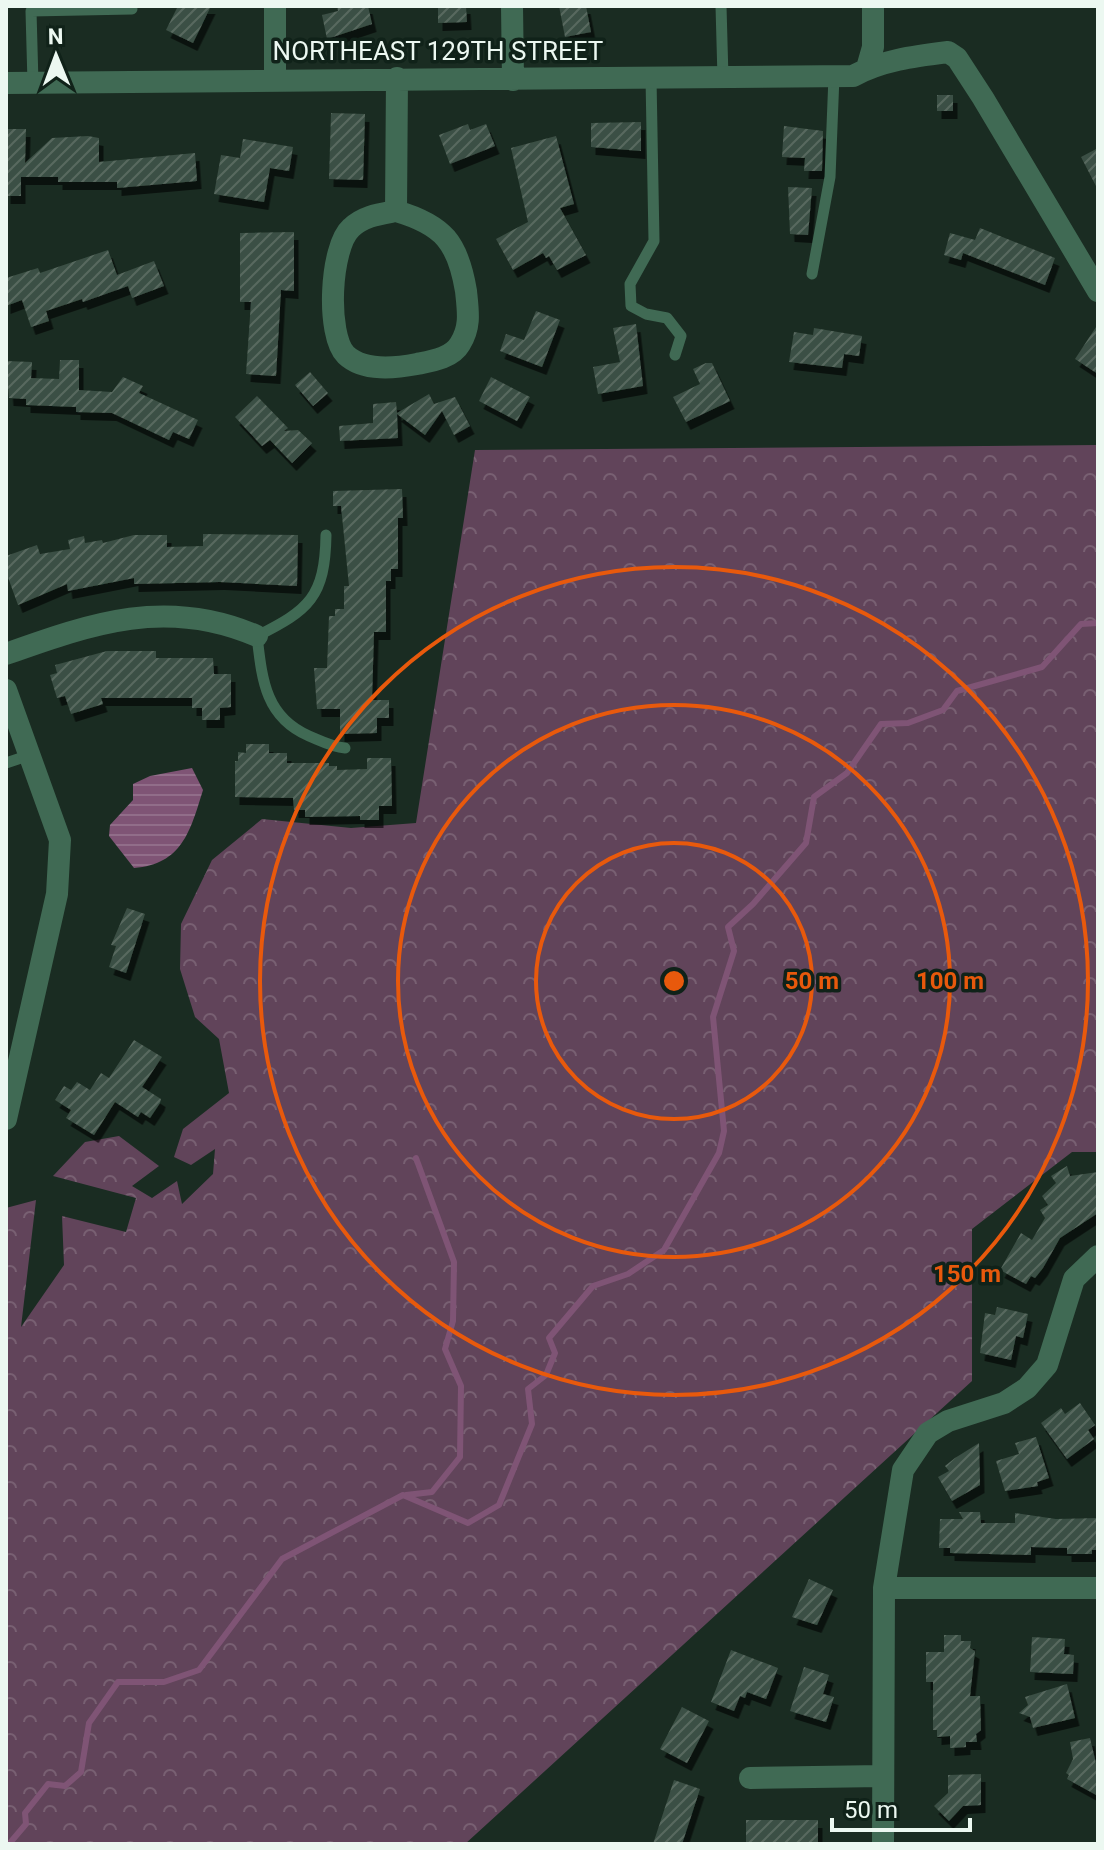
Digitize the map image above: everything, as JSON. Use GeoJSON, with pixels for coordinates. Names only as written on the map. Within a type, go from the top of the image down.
{"type":"FeatureCollection","features":[{"type":"Feature","properties":{"kind":"street"},"geometry":{"type":"LineString","coordinates":[[275,6],[275,79]]}},
{"type":"Feature","properties":{"kind":"street"},"geometry":{"type":"LineString","coordinates":[[512,6],[513,80]]}},
{"type":"Feature","properties":{"kind":"street"},"geometry":{"type":"LineString","coordinates":[[867,68],[873,47],[873,6]]}},
{"type":"Feature","properties":{"kind":"street","name":"NORTHEAST 129TH STREET"},"geometry":{"type":"LineString","coordinates":[[6,83],[853,76],[867,68],[948,52],[957,58],[1098,291]]}},
{"type":"Feature","properties":{"kind":"street"},"geometry":{"type":"LineString","coordinates":[[396,211],[397,78]]}},
{"type":"Feature","properties":{"kind":"street"},"geometry":{"type":"LineString","coordinates":[[396,211],[420,218],[452,243],[460,257],[469,315],[466,334],[456,351],[439,359],[383,368],[349,358],[340,347],[335,334],[335,260],[339,242],[352,227],[365,218],[396,211]]}},
{"type":"Feature","properties":{"kind":"street"},"geometry":{"type":"LineString","coordinates":[[6,654],[109,621],[132,618],[222,621],[257,636]]}},
{"type":"Feature","properties":{"kind":"street"},"geometry":{"type":"LineString","coordinates":[[6,690],[60,840],[60,869],[6,1119]]}},
{"type":"Feature","properties":{"kind":"street"},"geometry":{"type":"LineString","coordinates":[[883,1844],[884,1588],[903,1470],[928,1433],[948,1421],[1004,1403],[1027,1388],[1047,1365],[1074,1279],[1098,1256]]}},
{"type":"Feature","properties":{"kind":"street"},"geometry":{"type":"LineString","coordinates":[[884,1588],[1098,1588]]}},
{"type":"Feature","properties":{"kind":"street"},"geometry":{"type":"LineString","coordinates":[[750,1778],[882,1776]]}},
{"type":"Feature","properties":{"kind":"lane"},"geometry":{"type":"LineString","coordinates":[[721,6],[723,78]]}},
{"type":"Feature","properties":{"kind":"lane"},"geometry":{"type":"LineString","coordinates":[[33,83],[31,11],[132,9]]}},
{"type":"Feature","properties":{"kind":"lane"},"geometry":{"type":"LineString","coordinates":[[812,274],[830,177],[834,76]]}},
{"type":"Feature","properties":{"kind":"lane"},"geometry":{"type":"LineString","coordinates":[[651,78],[654,241],[630,284],[631,306],[646,314],[667,318],[681,336],[675,355]]}},
{"type":"Feature","properties":{"kind":"lane"},"geometry":{"type":"LineString","coordinates":[[326,535],[326,564],[316,592],[297,616],[257,636],[262,681],[273,709],[282,720],[304,734],[345,748]]}},
{"type":"Feature","properties":{"kind":"lane"},"geometry":{"type":"LineString","coordinates":[[6,763],[30,755]]}},
{"type":"Feature","properties":{"kind":"green space"},"geometry":{"type":"Polygon","coordinates":[[[1098,445],[1098,1152],[1072,1152],[972,1229],[972,1381],[465,1844],[6,1844],[6,1208],[36,1200],[21,1327],[64,1265],[62,1216],[126,1232],[136,1198],[53,1176],[85,1142],[119,1136],[159,1166],[132,1186],[152,1198],[177,1181],[182,1204],[213,1174],[215,1149],[191,1165],[174,1157],[183,1129],[229,1093],[219,1039],[195,1017],[180,969],[181,924],[212,860],[262,819],[351,828],[416,823],[475,450],[1098,445]]]}},
{"type":"Feature","properties":{"kind":"shaded area"},"geometry":{"type":"Polygon","coordinates":[[[192,768],[203,790],[182,843],[163,860],[134,868],[109,836],[110,825],[133,800],[133,784],[150,776],[192,768]]]}},
{"type":"Feature","properties":{"kind":"building"},"geometry":{"type":"Polygon","coordinates":[[[178,6],[211,6],[193,43],[166,30],[178,6]]]}},
{"type":"Feature","properties":{"kind":"building"},"geometry":{"type":"Polygon","coordinates":[[[337,6],[368,6],[372,24],[327,39],[322,15],[338,11],[337,6]]]}},
{"type":"Feature","properties":{"kind":"building"},"geometry":{"type":"Polygon","coordinates":[[[438,6],[466,6],[467,22],[438,23],[438,6]]]}},
{"type":"Feature","properties":{"kind":"building"},"geometry":{"type":"Polygon","coordinates":[[[559,6],[586,6],[591,32],[565,37],[559,6]]]}},
{"type":"Feature","properties":{"kind":"building"},"geometry":{"type":"Polygon","coordinates":[[[937,95],[953,95],[953,111],[937,111],[937,95]]]}},
{"type":"Feature","properties":{"kind":"building"},"geometry":{"type":"Polygon","coordinates":[[[331,113],[365,114],[363,180],[329,179],[331,113]]]}},
{"type":"Feature","properties":{"kind":"building"},"geometry":{"type":"Polygon","coordinates":[[[641,122],[641,151],[591,147],[591,123],[641,122]]]}},
{"type":"Feature","properties":{"kind":"building"},"geometry":{"type":"Polygon","coordinates":[[[468,124],[470,130],[486,124],[495,146],[450,164],[439,135],[468,124]]]}},
{"type":"Feature","properties":{"kind":"building"},"geometry":{"type":"Polygon","coordinates":[[[784,126],[823,131],[822,171],[804,171],[805,158],[782,157],[784,126]]]}},
{"type":"Feature","properties":{"kind":"building"},"geometry":{"type":"Polygon","coordinates":[[[6,129],[26,129],[25,163],[52,138],[88,136],[99,138],[99,162],[195,153],[197,181],[117,188],[117,182],[58,182],[58,177],[21,177],[21,196],[6,196],[6,129]]]}},
{"type":"Feature","properties":{"kind":"building"},"geometry":{"type":"Polygon","coordinates":[[[556,136],[574,204],[560,208],[586,255],[557,270],[549,256],[546,258],[543,253],[513,270],[496,239],[528,222],[511,148],[556,136]]]}},
{"type":"Feature","properties":{"kind":"building"},"geometry":{"type":"Polygon","coordinates":[[[243,139],[293,147],[289,171],[270,168],[264,202],[214,194],[221,155],[240,158],[243,139]]]}},
{"type":"Feature","properties":{"kind":"building"},"geometry":{"type":"Polygon","coordinates":[[[1098,148],[1098,190],[1081,157],[1098,148]]]}},
{"type":"Feature","properties":{"kind":"building"},"geometry":{"type":"Polygon","coordinates":[[[788,187],[812,188],[808,235],[790,234],[788,187]]]}},
{"type":"Feature","properties":{"kind":"building"},"geometry":{"type":"Polygon","coordinates":[[[980,228],[1055,258],[1045,285],[963,253],[961,260],[944,255],[950,233],[975,240],[980,228]]]}},
{"type":"Feature","properties":{"kind":"building"},"geometry":{"type":"Polygon","coordinates":[[[294,232],[294,291],[281,290],[276,376],[246,374],[251,302],[240,302],[240,233],[294,232]]]}},
{"type":"Feature","properties":{"kind":"building"},"geometry":{"type":"Polygon","coordinates":[[[108,250],[117,275],[154,261],[164,286],[132,298],[128,286],[83,302],[82,299],[46,311],[49,321],[31,327],[22,300],[6,306],[6,278],[38,268],[40,273],[108,250]]]}},
{"type":"Feature","properties":{"kind":"building"},"geometry":{"type":"Polygon","coordinates":[[[536,311],[560,320],[542,367],[500,351],[506,334],[524,340],[536,311]]]}},
{"type":"Feature","properties":{"kind":"building"},"geometry":{"type":"Polygon","coordinates":[[[636,324],[643,386],[598,394],[593,367],[620,362],[613,328],[636,324]]]}},
{"type":"Feature","properties":{"kind":"building"},"geometry":{"type":"Polygon","coordinates":[[[1098,324],[1098,374],[1075,359],[1098,324]]]}},
{"type":"Feature","properties":{"kind":"building"},"geometry":{"type":"Polygon","coordinates":[[[814,328],[862,336],[859,356],[844,354],[842,368],[789,362],[794,332],[813,335],[814,328]]]}},
{"type":"Feature","properties":{"kind":"building"},"geometry":{"type":"Polygon","coordinates":[[[60,360],[79,360],[79,390],[112,392],[123,377],[143,386],[139,393],[198,420],[189,439],[173,432],[169,440],[112,413],[76,412],[76,407],[26,405],[26,399],[9,398],[6,361],[32,362],[31,378],[59,379],[60,360]]]}},
{"type":"Feature","properties":{"kind":"building"},"geometry":{"type":"Polygon","coordinates":[[[712,363],[730,401],[686,422],[673,397],[700,384],[693,369],[712,363]]]}},
{"type":"Feature","properties":{"kind":"building"},"geometry":{"type":"Polygon","coordinates":[[[310,372],[328,393],[313,406],[295,385],[310,372]]]}},
{"type":"Feature","properties":{"kind":"building"},"geometry":{"type":"Polygon","coordinates":[[[491,377],[530,397],[517,421],[479,401],[491,377]]]}},
{"type":"Feature","properties":{"kind":"building"},"geometry":{"type":"Polygon","coordinates":[[[429,394],[434,404],[455,397],[470,426],[454,435],[442,411],[425,435],[397,414],[398,438],[340,441],[339,426],[373,423],[373,404],[396,402],[397,413],[429,394]]]}},
{"type":"Feature","properties":{"kind":"building"},"geometry":{"type":"Polygon","coordinates":[[[257,396],[288,428],[284,431],[298,430],[312,443],[292,463],[270,440],[262,446],[235,417],[257,396]]]}},
{"type":"Feature","properties":{"kind":"building"},"geometry":{"type":"Polygon","coordinates":[[[402,489],[403,518],[398,518],[398,569],[391,569],[391,581],[386,581],[386,632],[374,632],[372,700],[389,700],[389,718],[377,718],[377,733],[340,734],[340,709],[317,709],[314,668],[327,668],[329,616],[335,616],[335,609],[344,609],[344,586],[349,586],[341,506],[333,506],[333,491],[402,489]]]}},
{"type":"Feature","properties":{"kind":"building"},"geometry":{"type":"Polygon","coordinates":[[[203,534],[298,535],[297,586],[220,582],[134,584],[134,578],[68,591],[67,584],[18,605],[6,572],[6,556],[37,545],[40,554],[70,549],[68,540],[84,536],[85,543],[102,540],[103,543],[134,535],[167,535],[167,547],[203,546],[203,534]]]}},
{"type":"Feature","properties":{"kind":"building"},"geometry":{"type":"Polygon","coordinates":[[[107,651],[156,651],[156,658],[213,658],[214,674],[231,674],[231,707],[220,708],[220,720],[202,720],[202,708],[192,708],[192,698],[101,698],[103,704],[71,714],[65,696],[57,698],[50,675],[57,673],[55,665],[107,651]]]}},
{"type":"Feature","properties":{"kind":"building"},"geometry":{"type":"Polygon","coordinates":[[[246,744],[269,744],[269,753],[287,753],[287,763],[329,763],[329,766],[337,766],[337,770],[367,769],[367,758],[391,758],[392,806],[379,806],[379,820],[360,820],[360,816],[305,817],[305,810],[294,810],[293,798],[235,797],[235,761],[238,761],[238,752],[246,753],[246,744]]]}},
{"type":"Feature","properties":{"kind":"building"},"geometry":{"type":"Polygon","coordinates":[[[127,908],[145,914],[126,973],[109,967],[116,946],[111,945],[127,908]]]}},
{"type":"Feature","properties":{"kind":"building"},"geometry":{"type":"Polygon","coordinates":[[[134,1040],[162,1057],[142,1087],[161,1099],[150,1118],[141,1112],[138,1117],[115,1102],[94,1135],[66,1118],[71,1110],[55,1100],[64,1086],[71,1090],[77,1082],[90,1090],[101,1073],[109,1078],[134,1040]]]}},
{"type":"Feature","properties":{"kind":"building"},"geometry":{"type":"Polygon","coordinates":[[[1067,1166],[1070,1176],[1098,1172],[1098,1213],[1060,1238],[1043,1268],[1026,1284],[1000,1270],[1021,1233],[1032,1240],[1045,1218],[1040,1210],[1048,1205],[1042,1196],[1056,1183],[1051,1176],[1067,1166]]]}},
{"type":"Feature","properties":{"kind":"building"},"geometry":{"type":"Polygon","coordinates":[[[997,1307],[1028,1314],[1023,1338],[1016,1336],[1011,1360],[980,1353],[985,1313],[995,1315],[997,1307]]]}},
{"type":"Feature","properties":{"kind":"building"},"geometry":{"type":"Polygon","coordinates":[[[1080,1403],[1095,1425],[1088,1430],[1094,1439],[1067,1459],[1041,1423],[1061,1408],[1065,1414],[1080,1403]]]}},
{"type":"Feature","properties":{"kind":"building"},"geometry":{"type":"Polygon","coordinates":[[[1036,1437],[1049,1478],[1037,1482],[1038,1486],[1005,1491],[996,1461],[1019,1454],[1015,1443],[1036,1437]]]}},
{"type":"Feature","properties":{"kind":"building"},"geometry":{"type":"Polygon","coordinates":[[[979,1443],[980,1485],[952,1501],[938,1477],[949,1471],[945,1466],[979,1443]]]}},
{"type":"Feature","properties":{"kind":"building"},"geometry":{"type":"Polygon","coordinates":[[[959,1512],[980,1512],[981,1523],[1015,1523],[1015,1513],[1056,1519],[1098,1518],[1098,1550],[1092,1550],[1092,1554],[1067,1554],[1067,1548],[1031,1547],[1031,1555],[950,1553],[950,1548],[939,1548],[940,1519],[963,1519],[959,1512]]]}},
{"type":"Feature","properties":{"kind":"building"},"geometry":{"type":"Polygon","coordinates":[[[809,1579],[833,1590],[817,1625],[792,1617],[809,1579]]]}},
{"type":"Feature","properties":{"kind":"building"},"geometry":{"type":"Polygon","coordinates":[[[944,1635],[961,1635],[961,1641],[971,1641],[970,1648],[975,1651],[970,1696],[980,1696],[981,1730],[976,1734],[977,1742],[966,1742],[966,1747],[950,1748],[950,1736],[937,1737],[937,1730],[933,1730],[933,1682],[926,1682],[926,1652],[944,1652],[944,1635]]]}},
{"type":"Feature","properties":{"kind":"building"},"geometry":{"type":"Polygon","coordinates":[[[1032,1637],[1065,1639],[1064,1654],[1074,1655],[1073,1674],[1030,1672],[1032,1637]]]}},
{"type":"Feature","properties":{"kind":"building"},"geometry":{"type":"Polygon","coordinates":[[[731,1650],[778,1668],[766,1699],[747,1692],[745,1698],[740,1696],[734,1711],[711,1702],[731,1650]]]}},
{"type":"Feature","properties":{"kind":"building"},"geometry":{"type":"Polygon","coordinates":[[[804,1667],[829,1675],[823,1694],[834,1697],[826,1722],[790,1711],[804,1667]]]}},
{"type":"Feature","properties":{"kind":"building"},"geometry":{"type":"Polygon","coordinates":[[[1067,1684],[1075,1718],[1033,1728],[1030,1717],[1019,1713],[1028,1705],[1025,1697],[1067,1684]]]}},
{"type":"Feature","properties":{"kind":"building"},"geometry":{"type":"Polygon","coordinates":[[[682,1707],[709,1721],[687,1763],[660,1749],[682,1707]]]}},
{"type":"Feature","properties":{"kind":"building"},"geometry":{"type":"Polygon","coordinates":[[[1090,1738],[1098,1772],[1098,1796],[1067,1779],[1069,1775],[1066,1773],[1073,1759],[1070,1742],[1090,1738]]]}},
{"type":"Feature","properties":{"kind":"building"},"geometry":{"type":"Polygon","coordinates":[[[981,1774],[981,1805],[963,1806],[949,1821],[934,1806],[948,1793],[948,1775],[981,1774]]]}},
{"type":"Feature","properties":{"kind":"building"},"geometry":{"type":"Polygon","coordinates":[[[674,1780],[700,1789],[682,1844],[653,1844],[674,1780]]]}},
{"type":"Feature","properties":{"kind":"building"},"geometry":{"type":"Polygon","coordinates":[[[746,1820],[818,1820],[818,1844],[746,1844],[746,1820]]]}},
{"type":"Feature","properties":{"kind":"waterway"},"geometry":{"type":"LineString","coordinates":[[9,1844],[26,1824],[25,1813],[48,1784],[65,1786],[81,1772],[89,1723],[118,1682],[164,1682],[199,1670],[282,1559],[403,1495],[468,1523],[499,1505],[532,1424],[528,1389],[546,1375],[555,1353],[549,1338],[593,1286],[628,1274],[664,1250],[719,1153],[724,1131],[713,1017],[734,951],[728,927],[753,904],[806,843],[814,797],[847,773],[881,724],[908,723],[943,710],[957,691],[1042,667],[1081,624],[1098,623]]}},
{"type":"Feature","properties":{"kind":"waterway"},"geometry":{"type":"LineString","coordinates":[[406,1495],[432,1492],[460,1457],[461,1386],[445,1349],[453,1321],[454,1262],[416,1158]]}}]}
